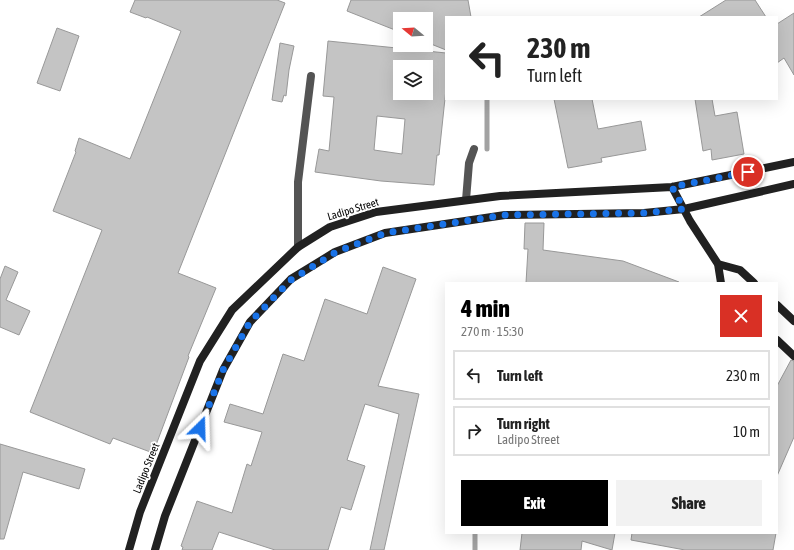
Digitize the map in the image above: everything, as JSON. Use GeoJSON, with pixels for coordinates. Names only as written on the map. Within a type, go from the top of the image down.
{"type":"FeatureCollection","features":[{"type":"Feature","properties":{"kind":"main road","name":"Ladipo Street"},"geometry":{"type":"LineString","coordinates":[[129,550],[140,512],[200,361],[232,310],[298,246],[330,227],[376,212],[500,196],[672,187],[794,162]]}},
{"type":"Feature","properties":{"kind":"main road"},"geometry":{"type":"LineString","coordinates":[[155,550],[165,516],[223,370],[250,322],[291,280],[336,252],[385,233],[505,215],[644,213],[684,209],[794,184]]}},
{"type":"Feature","properties":{"kind":"main road"},"geometry":{"type":"LineString","coordinates":[[672,187],[703,243],[718,264],[721,282]]}},
{"type":"Feature","properties":{"kind":"main road"},"geometry":{"type":"LineString","coordinates":[[718,264],[740,270],[753,282]]}},
{"type":"Feature","properties":{"kind":"main road"},"geometry":{"type":"LineString","coordinates":[[778,306],[794,321]]}},
{"type":"Feature","properties":{"kind":"main road"},"geometry":{"type":"LineString","coordinates":[[778,341],[794,356]]}},
{"type":"Feature","properties":{"kind":"street"},"geometry":{"type":"LineString","coordinates":[[298,246],[298,182],[311,76]]}},
{"type":"Feature","properties":{"kind":"street"},"geometry":{"type":"LineString","coordinates":[[466,200],[469,164],[474,150]]}},
{"type":"Feature","properties":{"kind":"building"},"geometry":{"type":"Polygon","coordinates":[[[135,0],[277,0],[285,3],[178,273],[216,288],[188,356],[189,357],[153,453],[113,438],[110,444],[30,412],[102,230],[53,211],[76,152],[79,138],[130,159],[181,31],[147,17],[146,18],[130,12],[135,0]]]}},
{"type":"Feature","properties":{"kind":"building"},"geometry":{"type":"Polygon","coordinates":[[[351,0],[468,0],[471,16],[445,16],[445,50],[433,45],[433,12],[393,12],[393,29],[347,11],[351,0]]]}},
{"type":"Feature","properties":{"kind":"building"},"geometry":{"type":"Polygon","coordinates":[[[726,0],[755,0],[765,16],[701,16],[726,0]]]}},
{"type":"Feature","properties":{"kind":"building"},"geometry":{"type":"Polygon","coordinates":[[[794,13],[794,75],[784,58],[778,62],[778,23],[794,13]]]}},
{"type":"Feature","properties":{"kind":"building"},"geometry":{"type":"Polygon","coordinates":[[[57,28],[79,36],[60,91],[37,83],[57,28]]]}},
{"type":"Feature","properties":{"kind":"building"},"geometry":{"type":"Polygon","coordinates":[[[328,41],[393,48],[393,52],[445,53],[445,98],[434,185],[381,181],[315,172],[319,149],[329,151],[334,97],[323,96],[328,41]],[[377,116],[374,150],[402,154],[405,119],[377,116]]]}},
{"type":"Feature","properties":{"kind":"building"},"geometry":{"type":"Polygon","coordinates":[[[280,43],[294,46],[286,96],[284,95],[282,102],[272,100],[280,43]]]}},
{"type":"Feature","properties":{"kind":"building"},"geometry":{"type":"Polygon","coordinates":[[[554,100],[592,100],[598,129],[641,121],[646,150],[601,158],[602,162],[568,168],[554,100]]]}},
{"type":"Feature","properties":{"kind":"building"},"geometry":{"type":"Polygon","coordinates":[[[695,100],[712,100],[715,116],[737,112],[744,154],[712,160],[711,149],[703,151],[695,100]]]}},
{"type":"Feature","properties":{"kind":"building"},"geometry":{"type":"Polygon","coordinates":[[[525,223],[544,223],[543,250],[623,261],[679,282],[526,282],[528,249],[524,249],[525,223]]]}},
{"type":"Feature","properties":{"kind":"building"},"geometry":{"type":"Polygon","coordinates":[[[5,266],[18,272],[6,300],[30,311],[19,335],[0,327],[0,279],[5,266]]]}},
{"type":"Feature","properties":{"kind":"building"},"geometry":{"type":"Polygon","coordinates":[[[383,267],[416,279],[378,386],[419,394],[384,550],[370,550],[399,414],[365,404],[347,460],[365,466],[351,510],[341,507],[328,550],[275,550],[219,532],[212,550],[182,550],[183,547],[181,546],[197,501],[232,513],[247,464],[251,466],[262,432],[224,422],[230,404],[263,414],[283,354],[304,361],[325,299],[367,314],[383,267]]]}},
{"type":"Feature","properties":{"kind":"building"},"geometry":{"type":"Polygon","coordinates":[[[791,360],[794,361],[794,437],[778,474],[778,384],[791,360]]]}},
{"type":"Feature","properties":{"kind":"building"},"geometry":{"type":"Polygon","coordinates":[[[0,444],[85,469],[79,489],[23,472],[4,539],[0,539],[0,444]]]}},
{"type":"Feature","properties":{"kind":"building"},"geometry":{"type":"Polygon","coordinates":[[[522,534],[615,534],[612,550],[582,541],[581,550],[520,550],[522,534]]]}},
{"type":"Feature","properties":{"kind":"building"},"geometry":{"type":"Polygon","coordinates":[[[632,534],[776,534],[773,550],[685,550],[631,540],[632,534]]]}},
{"type":"Feature","properties":{"kind":"waterway"},"geometry":{"type":"LineString","coordinates":[[487,100],[487,149]]}},
{"type":"Feature","properties":{"kind":"waterway"},"geometry":{"type":"LineString","coordinates":[[475,534],[475,550]]}},
{"type":"Feature","properties":{"kind":"route"},"geometry":{"type":"LineString","coordinates":[[200,428],[223,370],[250,322],[291,280],[336,252],[385,233],[505,215],[644,213],[684,209],[672,187],[748,172]]}}]}
